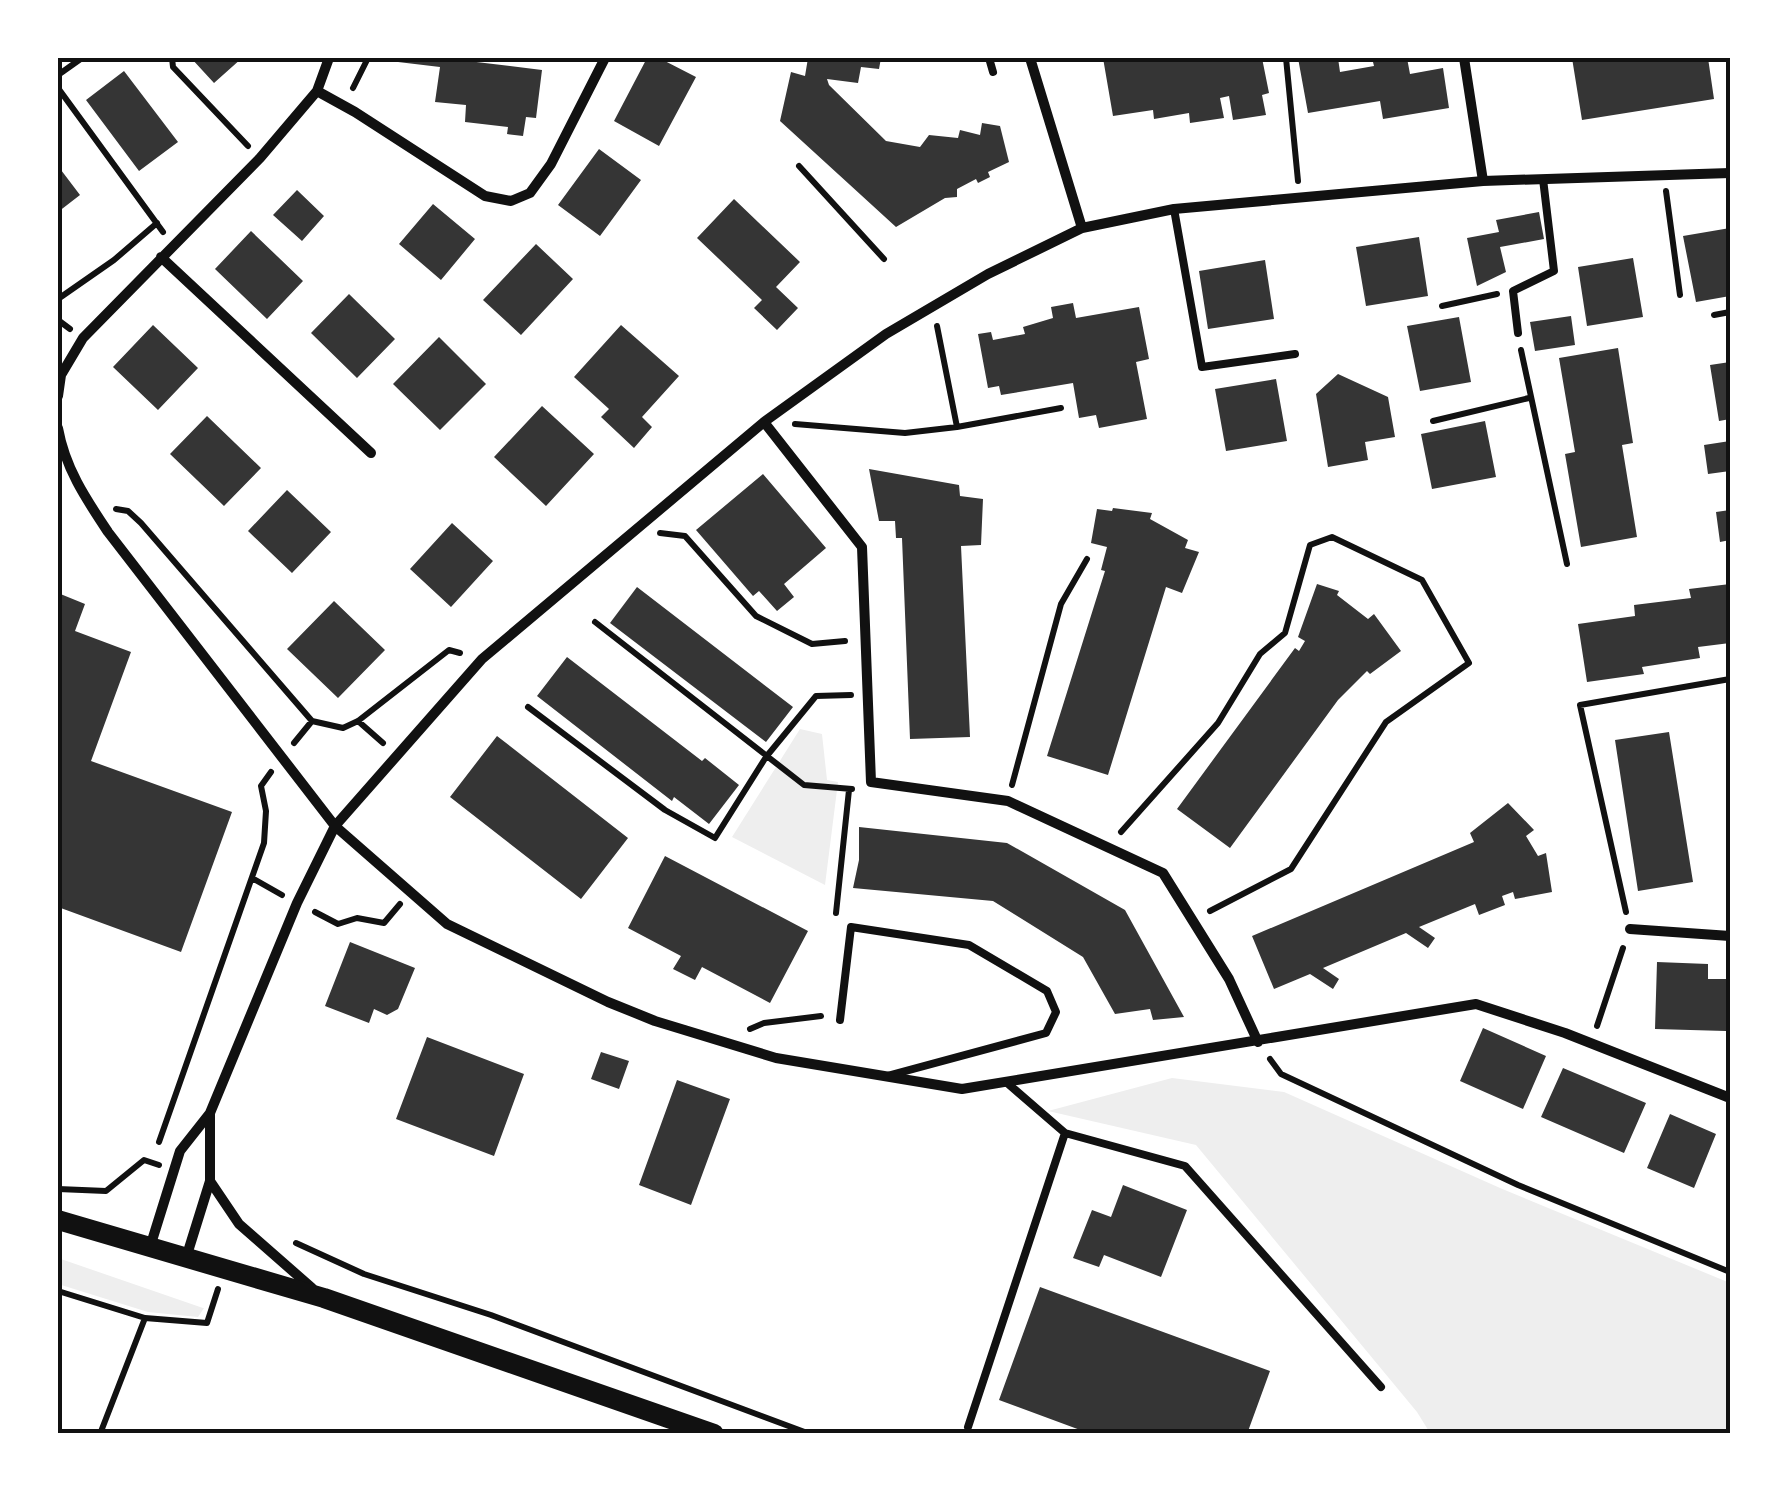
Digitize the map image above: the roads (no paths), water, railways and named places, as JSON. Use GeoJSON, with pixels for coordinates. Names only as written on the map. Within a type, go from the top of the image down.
{"type":"FeatureCollection","features":[{"type":"Feature","properties":{"kind":"main road"},"geometry":{"type":"LineString","coordinates":[[58,1220],[324,1298],[714,1434]]}},
{"type":"Feature","properties":{"kind":"street"},"geometry":{"type":"LineString","coordinates":[[58,396],[59,375],[83,338],[260,158],[316,91],[329,58]]}},
{"type":"Feature","properties":{"kind":"street"},"geometry":{"type":"LineString","coordinates":[[316,91],[486,196],[511,201],[530,193],[551,164],[605,58]]}},
{"type":"Feature","properties":{"kind":"street"},"geometry":{"type":"LineString","coordinates":[[1030,58],[1082,228]]}},
{"type":"Feature","properties":{"kind":"street"},"geometry":{"type":"LineString","coordinates":[[1464,58],[1483,181]]}},
{"type":"Feature","properties":{"kind":"street"},"geometry":{"type":"LineString","coordinates":[[150,1246],[180,1151],[210,1113],[297,902],[335,826],[482,659],[764,422],[914,316],[1082,228],[1174,209],[1483,181],[1730,173]]}},
{"type":"Feature","properties":{"kind":"street"},"geometry":{"type":"LineString","coordinates":[[161,257],[371,453]]}},
{"type":"Feature","properties":{"kind":"street"},"geometry":{"type":"LineString","coordinates":[[764,422],[862,547],[870,782],[1008,802],[1163,873],[1229,979],[1258,1042]]}},
{"type":"Feature","properties":{"kind":"street"},"geometry":{"type":"LineString","coordinates":[[58,428],[62,452],[88,502],[335,826],[447,924],[654,1021],[776,1058],[962,1089],[1476,1004],[1592,1043],[1730,1098]]}},
{"type":"Feature","properties":{"kind":"street"},"geometry":{"type":"LineString","coordinates":[[1630,929],[1730,936]]}},
{"type":"Feature","properties":{"kind":"street"},"geometry":{"type":"LineString","coordinates":[[186,1258],[210,1182],[210,1113]]}},
{"type":"Feature","properties":{"kind":"street"},"geometry":{"type":"LineString","coordinates":[[210,1182],[239,1224],[324,1298]]}},
{"type":"Feature","properties":{"kind":"lane"},"geometry":{"type":"LineString","coordinates":[[989,58],[994,72]]}},
{"type":"Feature","properties":{"kind":"lane"},"geometry":{"type":"LineString","coordinates":[[1518,333],[1513,290],[1554,270],[1542,179]]}},
{"type":"Feature","properties":{"kind":"lane"},"geometry":{"type":"LineString","coordinates":[[1174,209],[1202,367],[1295,354]]}},
{"type":"Feature","properties":{"kind":"lane"},"geometry":{"type":"LineString","coordinates":[[840,1020],[850,926],[969,945],[1047,992],[1056,1012],[1046,1034],[883,1076]]}},
{"type":"Feature","properties":{"kind":"lane"},"geometry":{"type":"LineString","coordinates":[[1006,1082],[1065,1133],[1184,1166],[1381,1387]]}},
{"type":"Feature","properties":{"kind":"lane"},"geometry":{"type":"LineString","coordinates":[[968,1427],[1065,1133]]}}]}
